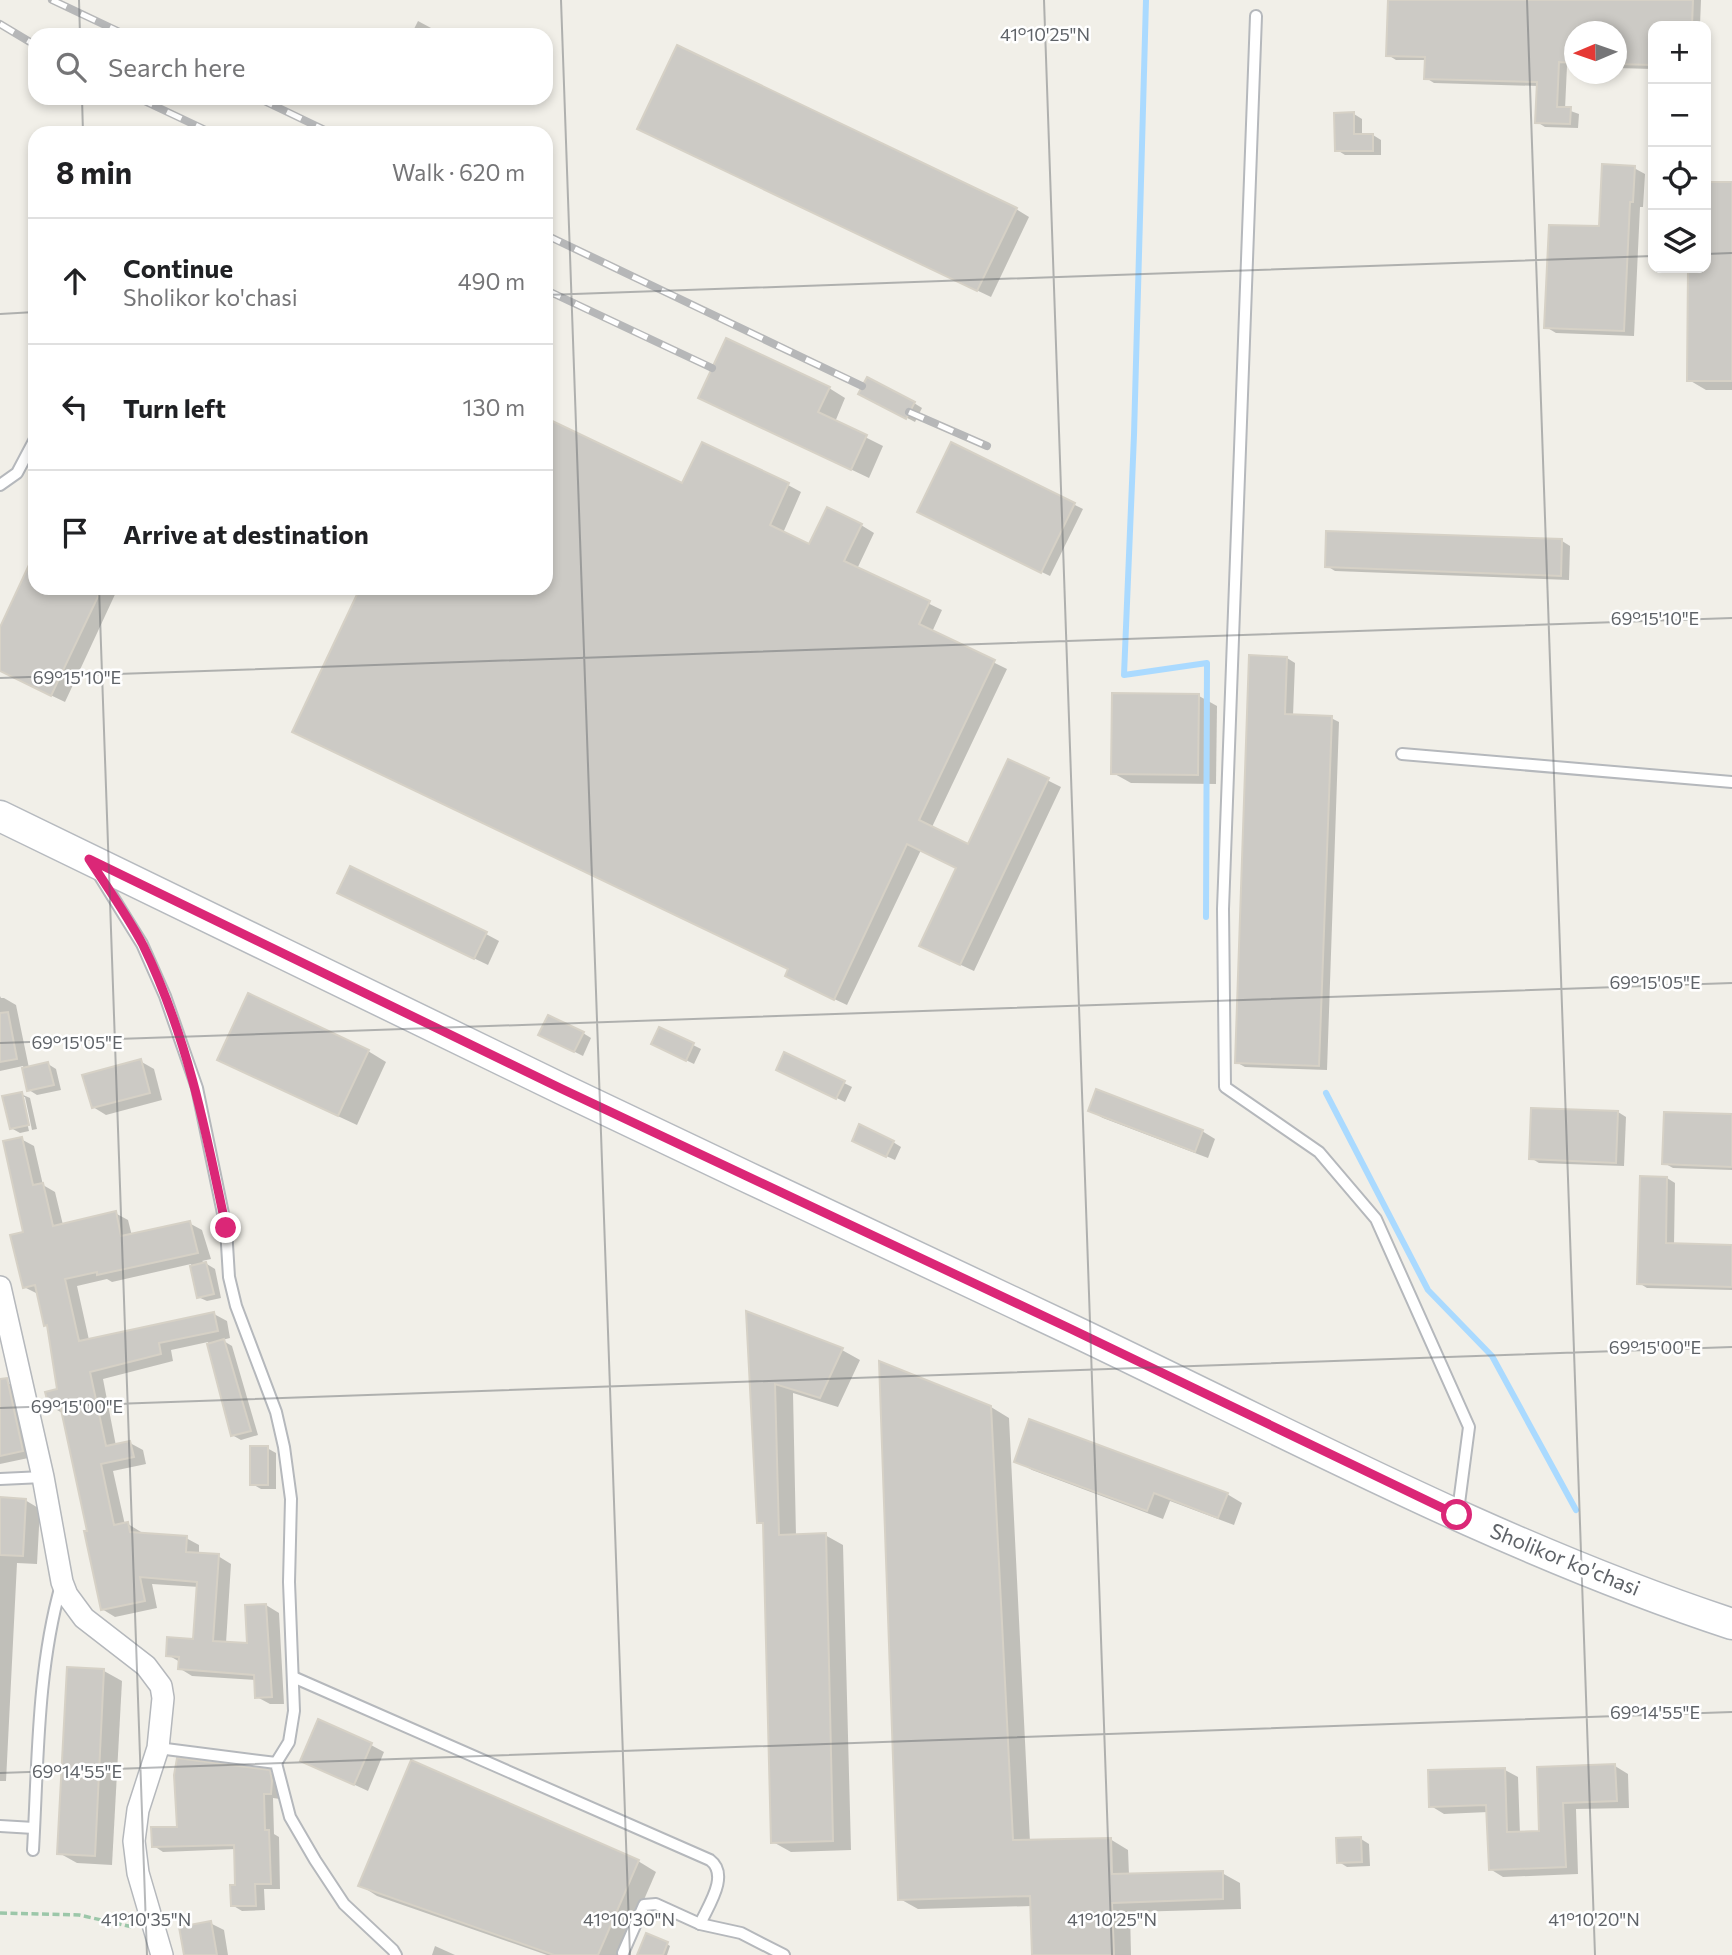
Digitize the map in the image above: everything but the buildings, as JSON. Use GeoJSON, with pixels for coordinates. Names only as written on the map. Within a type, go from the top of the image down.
{"type":"FeatureCollection","features":[{"type":"Feature","properties":{"kind":"street","name":"Sholikor ko'chasi"},"geometry":{"type":"LineString","coordinates":[[0,816],[562,1089],[1457,1515],[1593,1573],[1732,1624]]}},
{"type":"Feature","properties":{"kind":"street"},"geometry":{"type":"LineString","coordinates":[[0,1287],[43,1477],[62,1582],[67,1595],[84,1618],[146,1666],[161,1686],[163,1698],[158,1748],[138,1810],[134,1841],[138,1873],[162,1955]]}},
{"type":"Feature","properties":{"kind":"lane"},"geometry":{"type":"LineString","coordinates":[[1256,16],[1223,909],[1225,1087],[1319,1152],[1376,1219],[1469,1427],[1457,1515]]}},
{"type":"Feature","properties":{"kind":"lane"},"geometry":{"type":"LineString","coordinates":[[0,485],[17,473],[28,452]]}},
{"type":"Feature","properties":{"kind":"lane"},"geometry":{"type":"LineString","coordinates":[[1402,754],[1732,782]]}},
{"type":"Feature","properties":{"kind":"lane"},"geometry":{"type":"LineString","coordinates":[[89,859],[142,944],[165,996],[197,1088],[226,1228],[229,1278],[236,1306],[276,1412],[284,1447],[291,1499],[289,1582],[294,1711],[289,1742],[276,1763],[290,1817],[344,1904],[394,1950],[396,1955]]}},
{"type":"Feature","properties":{"kind":"lane"},"geometry":{"type":"LineString","coordinates":[[0,1479],[43,1477]]}},
{"type":"Feature","properties":{"kind":"lane"},"geometry":{"type":"LineString","coordinates":[[33,1850],[45,1658],[62,1582]]}},
{"type":"Feature","properties":{"kind":"lane"},"geometry":{"type":"LineString","coordinates":[[293,1677],[710,1860],[717,1865],[719,1875],[700,1924]]}},
{"type":"Feature","properties":{"kind":"lane"},"geometry":{"type":"LineString","coordinates":[[158,1748],[276,1763]]}},
{"type":"Feature","properties":{"kind":"lane"},"geometry":{"type":"LineString","coordinates":[[0,1826],[34,1828]]}},
{"type":"Feature","properties":{"kind":"lane"},"geometry":{"type":"LineString","coordinates":[[623,1952],[644,1905],[656,1904],[700,1924],[741,1933],[784,1955]]}},
{"type":"Feature","properties":{"kind":"path"},"geometry":{"type":"LineString","coordinates":[[0,1913],[79,1915],[155,1931]]}},
{"type":"Feature","properties":{"kind":"waterway"},"geometry":{"type":"LineString","coordinates":[[1146,0],[1134,435],[1124,675],[1207,663],[1206,917]]}},
{"type":"Feature","properties":{"kind":"waterway"},"geometry":{"type":"LineString","coordinates":[[1326,1093],[1428,1290],[1492,1356],[1576,1510]]}},
{"type":"Feature","properties":{"kind":"railway"},"geometry":{"type":"LineString","coordinates":[[52,0],[111,28]]}},
{"type":"Feature","properties":{"kind":"railway"},"geometry":{"type":"LineString","coordinates":[[0,24],[28,41]]}},
{"type":"Feature","properties":{"kind":"railway"},"geometry":{"type":"LineString","coordinates":[[153,105],[197,126]]}},
{"type":"Feature","properties":{"kind":"railway"},"geometry":{"type":"LineString","coordinates":[[273,105],[316,126]]}},
{"type":"Feature","properties":{"kind":"railway"},"geometry":{"type":"LineString","coordinates":[[553,238],[862,386]]}},
{"type":"Feature","properties":{"kind":"railway"},"geometry":{"type":"LineString","coordinates":[[553,293],[712,368]]}},
{"type":"Feature","properties":{"kind":"railway"},"geometry":{"type":"LineString","coordinates":[[909,412],[987,446]]}},
{"type":"Feature","properties":{"kind":"route"},"geometry":{"type":"LineString","coordinates":[[226,1228],[197,1088],[165,996],[142,944],[89,859],[562,1089],[1457,1515]]}}]}
